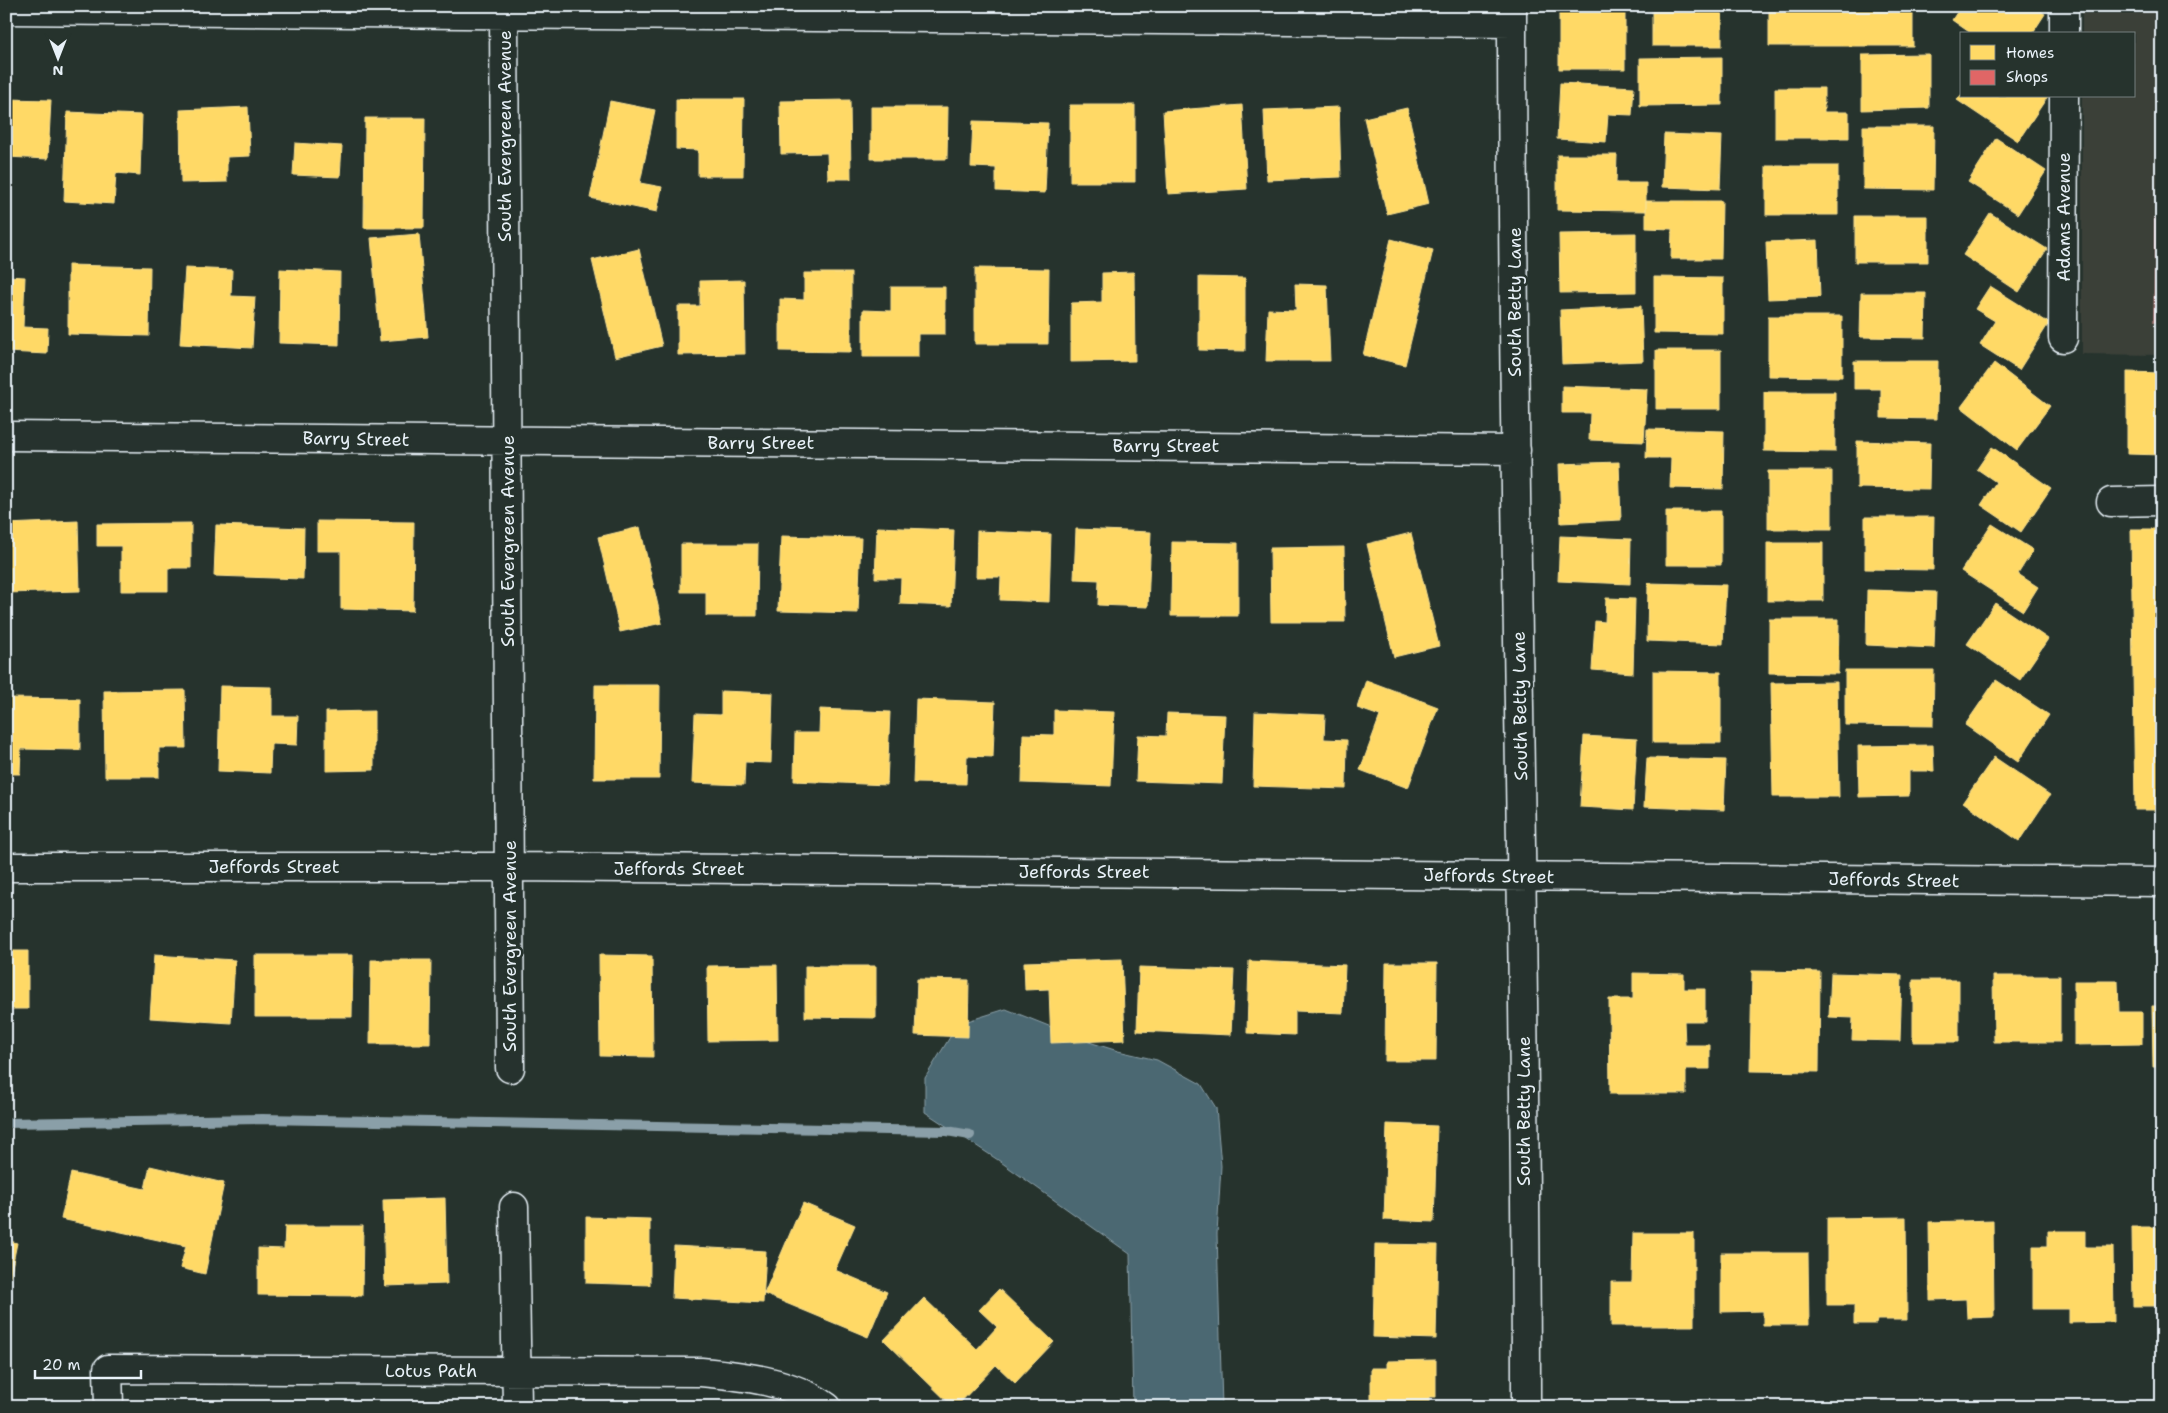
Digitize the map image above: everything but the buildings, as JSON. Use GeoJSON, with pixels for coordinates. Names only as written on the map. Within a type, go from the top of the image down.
{"type":"FeatureCollection","features":[{"type":"Feature","properties":{"kind":"street"},"geometry":{"type":"LineString","coordinates":[[2064,6],[2064,32]]}},
{"type":"Feature","properties":{"kind":"street"},"geometry":{"type":"LineString","coordinates":[[6,10],[446,10],[504,15],[1512,15]]}},
{"type":"Feature","properties":{"kind":"street","name":"South Evergreen Avenue"},"geometry":{"type":"LineString","coordinates":[[504,15],[508,441],[510,1068]]}},
{"type":"Feature","properties":{"kind":"street","name":"South Betty Lane"},"geometry":{"type":"LineString","coordinates":[[1512,15],[1516,450],[1523,876],[1526,1407]]}},
{"type":"Feature","properties":{"kind":"street","name":"Adams Avenue"},"geometry":{"type":"LineString","coordinates":[[2063,338],[2064,98]]}},
{"type":"Feature","properties":{"kind":"street","name":"Barry Street"},"geometry":{"type":"LineString","coordinates":[[6,436],[1516,450]]}},
{"type":"Feature","properties":{"kind":"street"},"geometry":{"type":"LineString","coordinates":[[2111,502],[2162,501]]}},
{"type":"Feature","properties":{"kind":"street","name":"Jeffords Street"},"geometry":{"type":"LineString","coordinates":[[6,866],[510,868],[2162,882]]}},
{"type":"Feature","properties":{"kind":"street"},"geometry":{"type":"LineString","coordinates":[[514,1208],[517,1407]]}},
{"type":"Feature","properties":{"kind":"street","name":"Lotus Path"},"geometry":{"type":"LineString","coordinates":[[109,1407],[108,1369],[701,1372],[754,1377],[814,1397],[827,1407]]}},
{"type":"Feature","properties":{"kind":"shaded area"},"geometry":{"type":"Polygon","coordinates":[[[2082,6],[2162,6],[2162,355],[2082,354],[2082,98],[2136,98],[2136,32],[2082,32],[2082,6]]]}},
{"type":"Feature","properties":{"kind":"water"},"geometry":{"type":"Polygon","coordinates":[[[1006,1009],[1089,1042],[1157,1060],[1201,1084],[1216,1108],[1221,1166],[1217,1234],[1222,1407],[1133,1407],[1130,1254],[998,1160],[925,1112],[925,1078],[958,1024],[1006,1009]]]}},
{"type":"Feature","properties":{"kind":"waterway"},"geometry":{"type":"LineString","coordinates":[[6,1123],[262,1119],[947,1131],[970,1135]]}}]}
